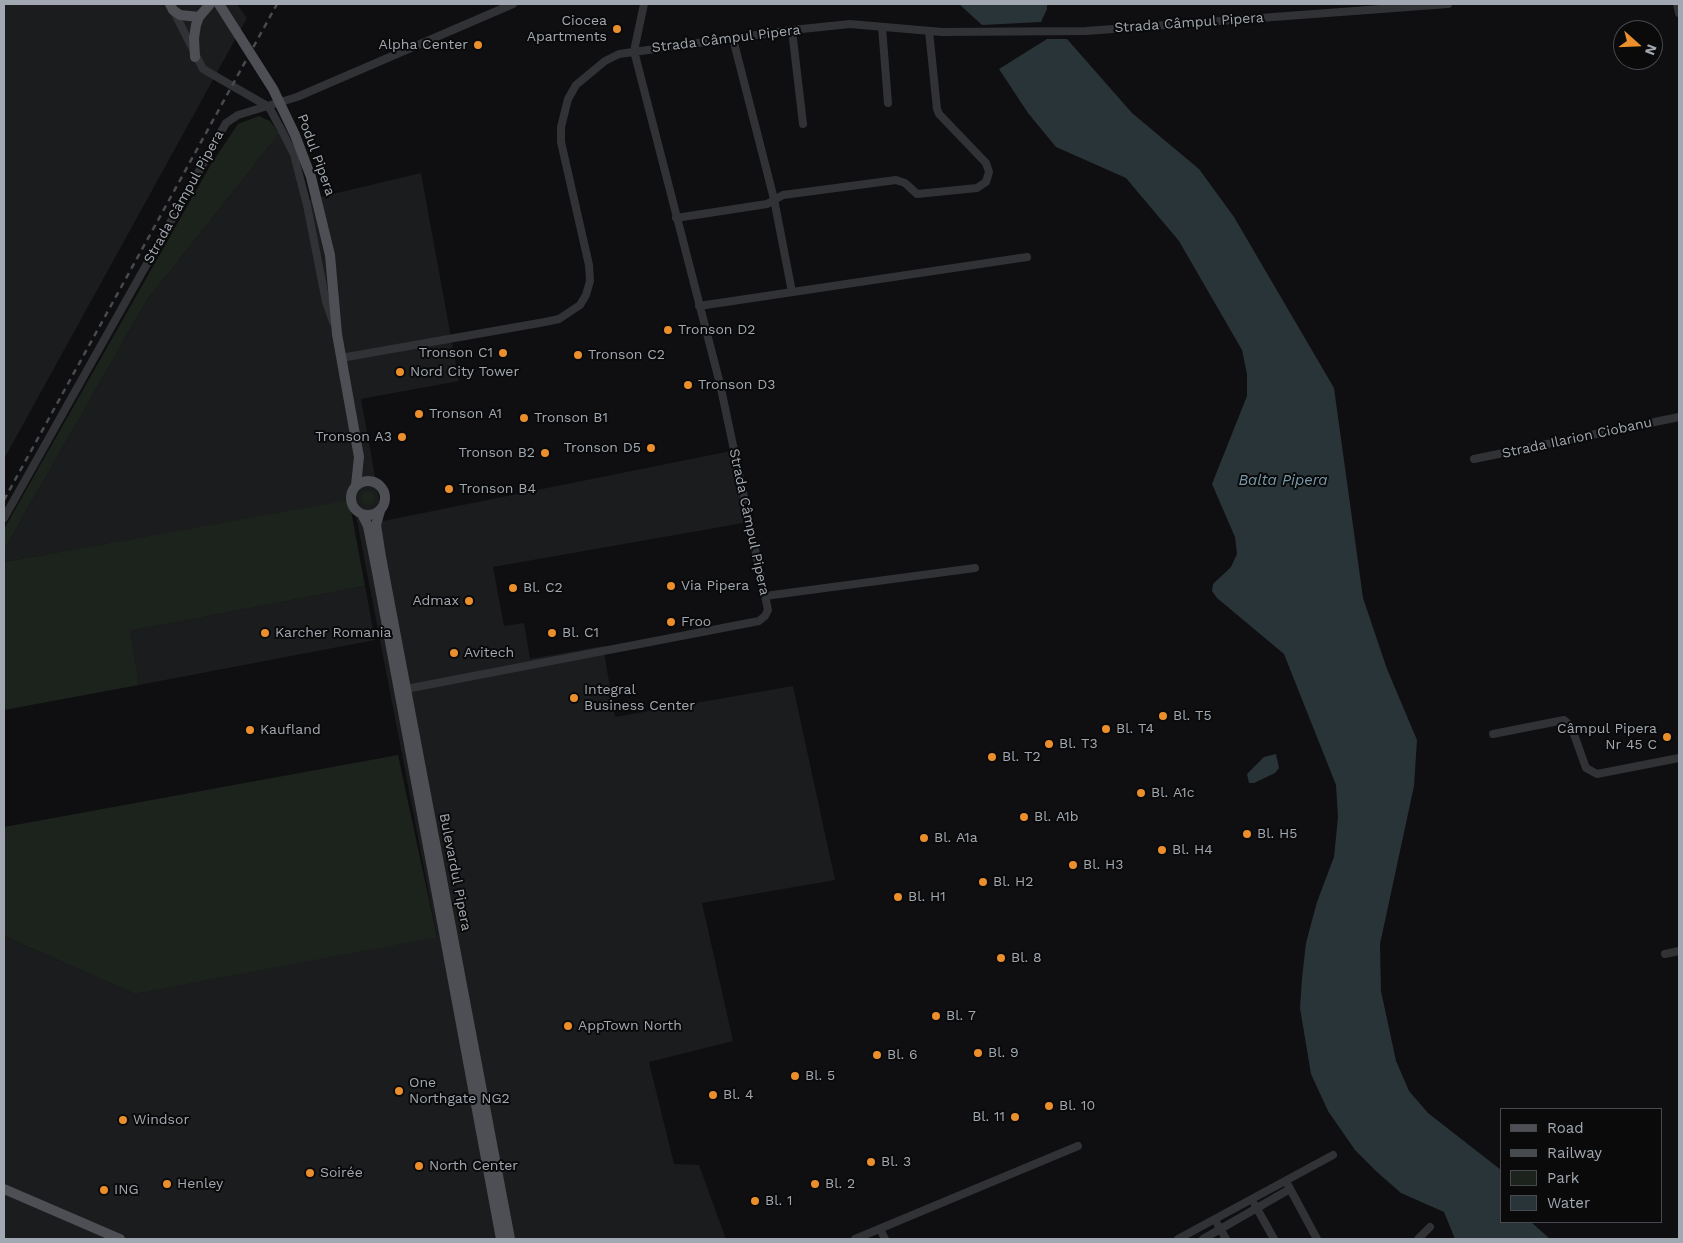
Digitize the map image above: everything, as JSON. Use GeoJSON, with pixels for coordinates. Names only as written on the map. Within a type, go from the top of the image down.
{"type":"FeatureCollection","features":[{"type":"Feature","properties":{"kind":"main road"},"geometry":{"type":"LineString","coordinates":[[195,57],[194,38],[199,17],[210,4]]}},
{"type":"Feature","properties":{"kind":"main road","name":"Podul Pipera"},"geometry":{"type":"LineString","coordinates":[[219,4],[273,89],[312,177],[330,255],[337,334]]}},
{"type":"Feature","properties":{"kind":"main road"},"geometry":{"type":"LineString","coordinates":[[172,7],[184,17],[199,17]]}},
{"type":"Feature","properties":{"kind":"main road"},"geometry":{"type":"LineString","coordinates":[[337,334],[359,457],[370,481]]}},
{"type":"Feature","properties":{"kind":"main road"},"geometry":{"type":"LineString","coordinates":[[356,485],[370,481],[379,485],[385,493],[385,502],[380,511],[371,515],[362,514],[354,508],[351,499],[356,485],[359,457]]}},
{"type":"Feature","properties":{"kind":"main road","name":"Bulevardul Pipera"},"geometry":{"type":"LineString","coordinates":[[380,511],[376,525],[510,1239]]}},
{"type":"Feature","properties":{"kind":"main road","name":"Bulevardul Pipera"},"geometry":{"type":"LineString","coordinates":[[362,514],[368,526],[377,572],[501,1239]]}},
{"type":"Feature","properties":{"kind":"main road"},"geometry":{"type":"LineString","coordinates":[[4,1189],[120,1239]]}},
{"type":"Feature","properties":{"kind":"street","name":"Strada Câmpul Pipera"},"geometry":{"type":"LineString","coordinates":[[4,518],[226,123],[238,116],[297,97],[513,4]]}},
{"type":"Feature","properties":{"kind":"street"},"geometry":{"type":"LineString","coordinates":[[341,358],[559,319],[580,305],[586,295],[589,273],[561,142],[564,111],[576,85],[588,74],[605,61],[634,51],[644,4]]}},
{"type":"Feature","properties":{"kind":"street","name":"Strada Câmpul Pipera"},"geometry":{"type":"LineString","coordinates":[[406,689],[759,621],[768,610],[720,384],[634,51],[850,24],[968,33],[1086,31],[1448,4]]}},
{"type":"Feature","properties":{"kind":"street"},"geometry":{"type":"LineString","coordinates":[[1677,4],[1679,13]]}},
{"type":"Feature","properties":{"kind":"street"},"geometry":{"type":"LineString","coordinates":[[172,7],[195,57],[209,73],[233,84],[269,107],[294,154],[311,222],[326,302],[337,334]]}},
{"type":"Feature","properties":{"kind":"street"},"geometry":{"type":"LineString","coordinates":[[882,27],[888,103]]}},
{"type":"Feature","properties":{"kind":"street"},"geometry":{"type":"LineString","coordinates":[[792,30],[804,124]]}},
{"type":"Feature","properties":{"kind":"street"},"geometry":{"type":"LineString","coordinates":[[676,218],[767,204],[783,195],[896,180],[905,183],[917,194],[977,188],[986,182],[989,172],[986,163],[939,114],[937,109],[929,31]]}},
{"type":"Feature","properties":{"kind":"street"},"geometry":{"type":"LineString","coordinates":[[733,39],[774,199],[792,292]]}},
{"type":"Feature","properties":{"kind":"street"},"geometry":{"type":"LineString","coordinates":[[699,306],[1027,257]]}},
{"type":"Feature","properties":{"kind":"street","name":"Strada Ilarion Ciobanu"},"geometry":{"type":"LineString","coordinates":[[1474,459],[1679,417]]}},
{"type":"Feature","properties":{"kind":"street"},"geometry":{"type":"LineString","coordinates":[[765,596],[974,568]]}},
{"type":"Feature","properties":{"kind":"street"},"geometry":{"type":"LineString","coordinates":[[1492,734],[1564,720],[1571,726],[1586,768],[1597,774],[1679,758]]}},
{"type":"Feature","properties":{"kind":"street"},"geometry":{"type":"LineString","coordinates":[[1665,954],[1679,951]]}},
{"type":"Feature","properties":{"kind":"street"},"geometry":{"type":"LineString","coordinates":[[855,1239],[1078,1146]]}},
{"type":"Feature","properties":{"kind":"street"},"geometry":{"type":"LineString","coordinates":[[1178,1239],[1333,1155]]}},
{"type":"Feature","properties":{"kind":"street"},"geometry":{"type":"LineString","coordinates":[[1286,1181],[1317,1239]]}},
{"type":"Feature","properties":{"kind":"street"},"geometry":{"type":"LineString","coordinates":[[1203,1239],[1290,1189]]}},
{"type":"Feature","properties":{"kind":"street"},"geometry":{"type":"LineString","coordinates":[[1252,1199],[1274,1239]]}},
{"type":"Feature","properties":{"kind":"street"},"geometry":{"type":"LineString","coordinates":[[1215,1219],[1226,1239]]}},
{"type":"Feature","properties":{"kind":"street"},"geometry":{"type":"LineString","coordinates":[[1418,1239],[1430,1227]]}},
{"type":"Feature","properties":{"kind":"street"},"geometry":{"type":"LineString","coordinates":[[880,1229],[885,1239]]}},
{"type":"Feature","properties":{"kind":"shaded area"},"geometry":{"type":"Polygon","coordinates":[[[4,4],[237,4],[247,18],[4,459],[4,4]]]}},
{"type":"Feature","properties":{"kind":"shaded area"},"geometry":{"type":"Polygon","coordinates":[[[279,134],[293,163],[303,201],[421,173],[459,381],[361,399],[383,521],[731,451],[749,522],[493,567],[504,626],[524,623],[530,659],[603,646],[615,717],[793,686],[835,880],[702,903],[733,1041],[649,1062],[674,1164],[699,1165],[726,1239],[4,1239],[4,936],[135,994],[437,936],[353,500],[4,562],[4,550],[147,300],[279,134]]]}},
{"type":"Feature","properties":{"kind":"shaded area"},"geometry":{"type":"Polygon","coordinates":[[[365,586],[375,640],[139,685],[129,631],[365,586]]]}},
{"type":"Feature","properties":{"kind":"green space"},"geometry":{"type":"Polygon","coordinates":[[[259,116],[270,121],[279,134],[147,300],[4,550],[4,529],[210,166],[238,124],[259,116]]]}},
{"type":"Feature","properties":{"kind":"green space"},"geometry":{"type":"Polygon","coordinates":[[[365,491],[371,491],[375,498],[371,505],[365,505],[361,501],[361,495],[365,491]]]}},
{"type":"Feature","properties":{"kind":"green space"},"geometry":{"type":"Polygon","coordinates":[[[349,500],[365,586],[130,631],[139,685],[4,710],[4,562],[349,500]]]}},
{"type":"Feature","properties":{"kind":"green space"},"geometry":{"type":"Polygon","coordinates":[[[398,755],[437,937],[135,994],[4,936],[4,827],[398,755]]]}},
{"type":"Feature","properties":{"kind":"water"},"geometry":{"type":"Polygon","coordinates":[[[959,4],[1047,4],[1047,9],[1041,22],[982,25],[959,4]]]}},
{"type":"Feature","properties":{"kind":"water","name":"Balta Pipera"},"geometry":{"type":"Polygon","coordinates":[[[1047,39],[1067,39],[1132,113],[1199,169],[1234,217],[1334,388],[1363,598],[1387,669],[1417,740],[1414,786],[1380,944],[1381,991],[1396,1061],[1409,1091],[1428,1113],[1500,1169],[1500,1223],[1532,1223],[1550,1239],[1455,1239],[1444,1212],[1401,1193],[1355,1150],[1328,1111],[1311,1074],[1300,1008],[1306,943],[1317,902],[1334,857],[1338,817],[1336,785],[1284,654],[1217,598],[1212,591],[1213,584],[1231,567],[1237,554],[1235,537],[1212,484],[1247,396],[1247,374],[1242,350],[1179,241],[1126,178],[1056,147],[1028,113],[999,69],[1047,39]]]}},
{"type":"Feature","properties":{"kind":"water"},"geometry":{"type":"Polygon","coordinates":[[[1276,754],[1279,768],[1275,773],[1254,783],[1249,783],[1247,774],[1264,757],[1276,754]]]}},
{"type":"Feature","properties":{"kind":"railway"},"geometry":{"type":"LineString","coordinates":[[4,500],[277,4]]}},
{"type":"Feature","properties":{"kind":"place","name":"Ciocea Apartments"},"geometry":{"type":"Point","coordinates":[617,29]}},
{"type":"Feature","properties":{"kind":"place","name":"Alpha Center"},"geometry":{"type":"Point","coordinates":[478,45]}},
{"type":"Feature","properties":{"kind":"place","name":"Tronson D2"},"geometry":{"type":"Point","coordinates":[668,330]}},
{"type":"Feature","properties":{"kind":"place","name":"Tronson C1"},"geometry":{"type":"Point","coordinates":[503,353]}},
{"type":"Feature","properties":{"kind":"place","name":"Tronson C2"},"geometry":{"type":"Point","coordinates":[578,355]}},
{"type":"Feature","properties":{"kind":"place","name":"Nord City Tower"},"geometry":{"type":"Point","coordinates":[400,372]}},
{"type":"Feature","properties":{"kind":"place","name":"Tronson D3"},"geometry":{"type":"Point","coordinates":[688,385]}},
{"type":"Feature","properties":{"kind":"place","name":"Tronson A1"},"geometry":{"type":"Point","coordinates":[419,414]}},
{"type":"Feature","properties":{"kind":"place","name":"Tronson B1"},"geometry":{"type":"Point","coordinates":[524,418]}},
{"type":"Feature","properties":{"kind":"place","name":"Tronson A3"},"geometry":{"type":"Point","coordinates":[402,437]}},
{"type":"Feature","properties":{"kind":"place","name":"Tronson D5"},"geometry":{"type":"Point","coordinates":[651,448]}},
{"type":"Feature","properties":{"kind":"place","name":"Tronson B2"},"geometry":{"type":"Point","coordinates":[545,453]}},
{"type":"Feature","properties":{"kind":"place","name":"Tronson B4"},"geometry":{"type":"Point","coordinates":[449,489]}},
{"type":"Feature","properties":{"kind":"place","name":"Via Pipera"},"geometry":{"type":"Point","coordinates":[671,586]}},
{"type":"Feature","properties":{"kind":"place","name":"Bl. C2"},"geometry":{"type":"Point","coordinates":[513,588]}},
{"type":"Feature","properties":{"kind":"place","name":"Admax"},"geometry":{"type":"Point","coordinates":[469,601]}},
{"type":"Feature","properties":{"kind":"place","name":"Froo"},"geometry":{"type":"Point","coordinates":[671,622]}},
{"type":"Feature","properties":{"kind":"place","name":"Karcher Romania"},"geometry":{"type":"Point","coordinates":[265,633]}},
{"type":"Feature","properties":{"kind":"place","name":"Bl. C1"},"geometry":{"type":"Point","coordinates":[552,633]}},
{"type":"Feature","properties":{"kind":"place","name":"Avitech"},"geometry":{"type":"Point","coordinates":[454,653]}},
{"type":"Feature","properties":{"kind":"place","name":"Integral Business Center"},"geometry":{"type":"Point","coordinates":[574,698]}},
{"type":"Feature","properties":{"kind":"place","name":"Bl. T5"},"geometry":{"type":"Point","coordinates":[1163,716]}},
{"type":"Feature","properties":{"kind":"place","name":"Bl. T4"},"geometry":{"type":"Point","coordinates":[1106,729]}},
{"type":"Feature","properties":{"kind":"place","name":"Kaufland"},"geometry":{"type":"Point","coordinates":[250,730]}},
{"type":"Feature","properties":{"kind":"place","name":"Câmpul Pipera Nr 45 C"},"geometry":{"type":"Point","coordinates":[1667,737]}},
{"type":"Feature","properties":{"kind":"place","name":"Bl. T3"},"geometry":{"type":"Point","coordinates":[1049,744]}},
{"type":"Feature","properties":{"kind":"place","name":"Bl. T2"},"geometry":{"type":"Point","coordinates":[992,757]}},
{"type":"Feature","properties":{"kind":"place","name":"Bl. A1c"},"geometry":{"type":"Point","coordinates":[1141,793]}},
{"type":"Feature","properties":{"kind":"place","name":"Bl. A1b"},"geometry":{"type":"Point","coordinates":[1024,817]}},
{"type":"Feature","properties":{"kind":"place","name":"Bl. H5"},"geometry":{"type":"Point","coordinates":[1247,834]}},
{"type":"Feature","properties":{"kind":"place","name":"Bl. A1a"},"geometry":{"type":"Point","coordinates":[924,838]}},
{"type":"Feature","properties":{"kind":"place","name":"Bl. H4"},"geometry":{"type":"Point","coordinates":[1162,850]}},
{"type":"Feature","properties":{"kind":"place","name":"Bl. H3"},"geometry":{"type":"Point","coordinates":[1073,865]}},
{"type":"Feature","properties":{"kind":"place","name":"Bl. H2"},"geometry":{"type":"Point","coordinates":[983,882]}},
{"type":"Feature","properties":{"kind":"place","name":"Bl. H1"},"geometry":{"type":"Point","coordinates":[898,897]}},
{"type":"Feature","properties":{"kind":"place","name":"Bl. 8"},"geometry":{"type":"Point","coordinates":[1001,958]}},
{"type":"Feature","properties":{"kind":"place","name":"Bl. 7"},"geometry":{"type":"Point","coordinates":[936,1016]}},
{"type":"Feature","properties":{"kind":"place","name":"AppTown North"},"geometry":{"type":"Point","coordinates":[568,1026]}},
{"type":"Feature","properties":{"kind":"place","name":"Bl. 9"},"geometry":{"type":"Point","coordinates":[978,1053]}},
{"type":"Feature","properties":{"kind":"place","name":"Bl. 6"},"geometry":{"type":"Point","coordinates":[877,1055]}},
{"type":"Feature","properties":{"kind":"place","name":"Bl. 5"},"geometry":{"type":"Point","coordinates":[795,1076]}},
{"type":"Feature","properties":{"kind":"place","name":"One Northgate NG2"},"geometry":{"type":"Point","coordinates":[399,1091]}},
{"type":"Feature","properties":{"kind":"place","name":"Bl. 4"},"geometry":{"type":"Point","coordinates":[713,1095]}},
{"type":"Feature","properties":{"kind":"place","name":"Bl. 10"},"geometry":{"type":"Point","coordinates":[1049,1106]}},
{"type":"Feature","properties":{"kind":"place","name":"Bl. 11"},"geometry":{"type":"Point","coordinates":[1015,1117]}},
{"type":"Feature","properties":{"kind":"place","name":"Windsor"},"geometry":{"type":"Point","coordinates":[123,1120]}},
{"type":"Feature","properties":{"kind":"place","name":"Bl. 3"},"geometry":{"type":"Point","coordinates":[871,1162]}},
{"type":"Feature","properties":{"kind":"place","name":"North Center"},"geometry":{"type":"Point","coordinates":[419,1166]}},
{"type":"Feature","properties":{"kind":"place","name":"Soirée"},"geometry":{"type":"Point","coordinates":[310,1173]}},
{"type":"Feature","properties":{"kind":"place","name":"Henley"},"geometry":{"type":"Point","coordinates":[167,1184]}},
{"type":"Feature","properties":{"kind":"place","name":"Bl. 2"},"geometry":{"type":"Point","coordinates":[815,1184]}},
{"type":"Feature","properties":{"kind":"place","name":"ING"},"geometry":{"type":"Point","coordinates":[104,1190]}},
{"type":"Feature","properties":{"kind":"place","name":"Bl. 1"},"geometry":{"type":"Point","coordinates":[755,1201]}}]}
